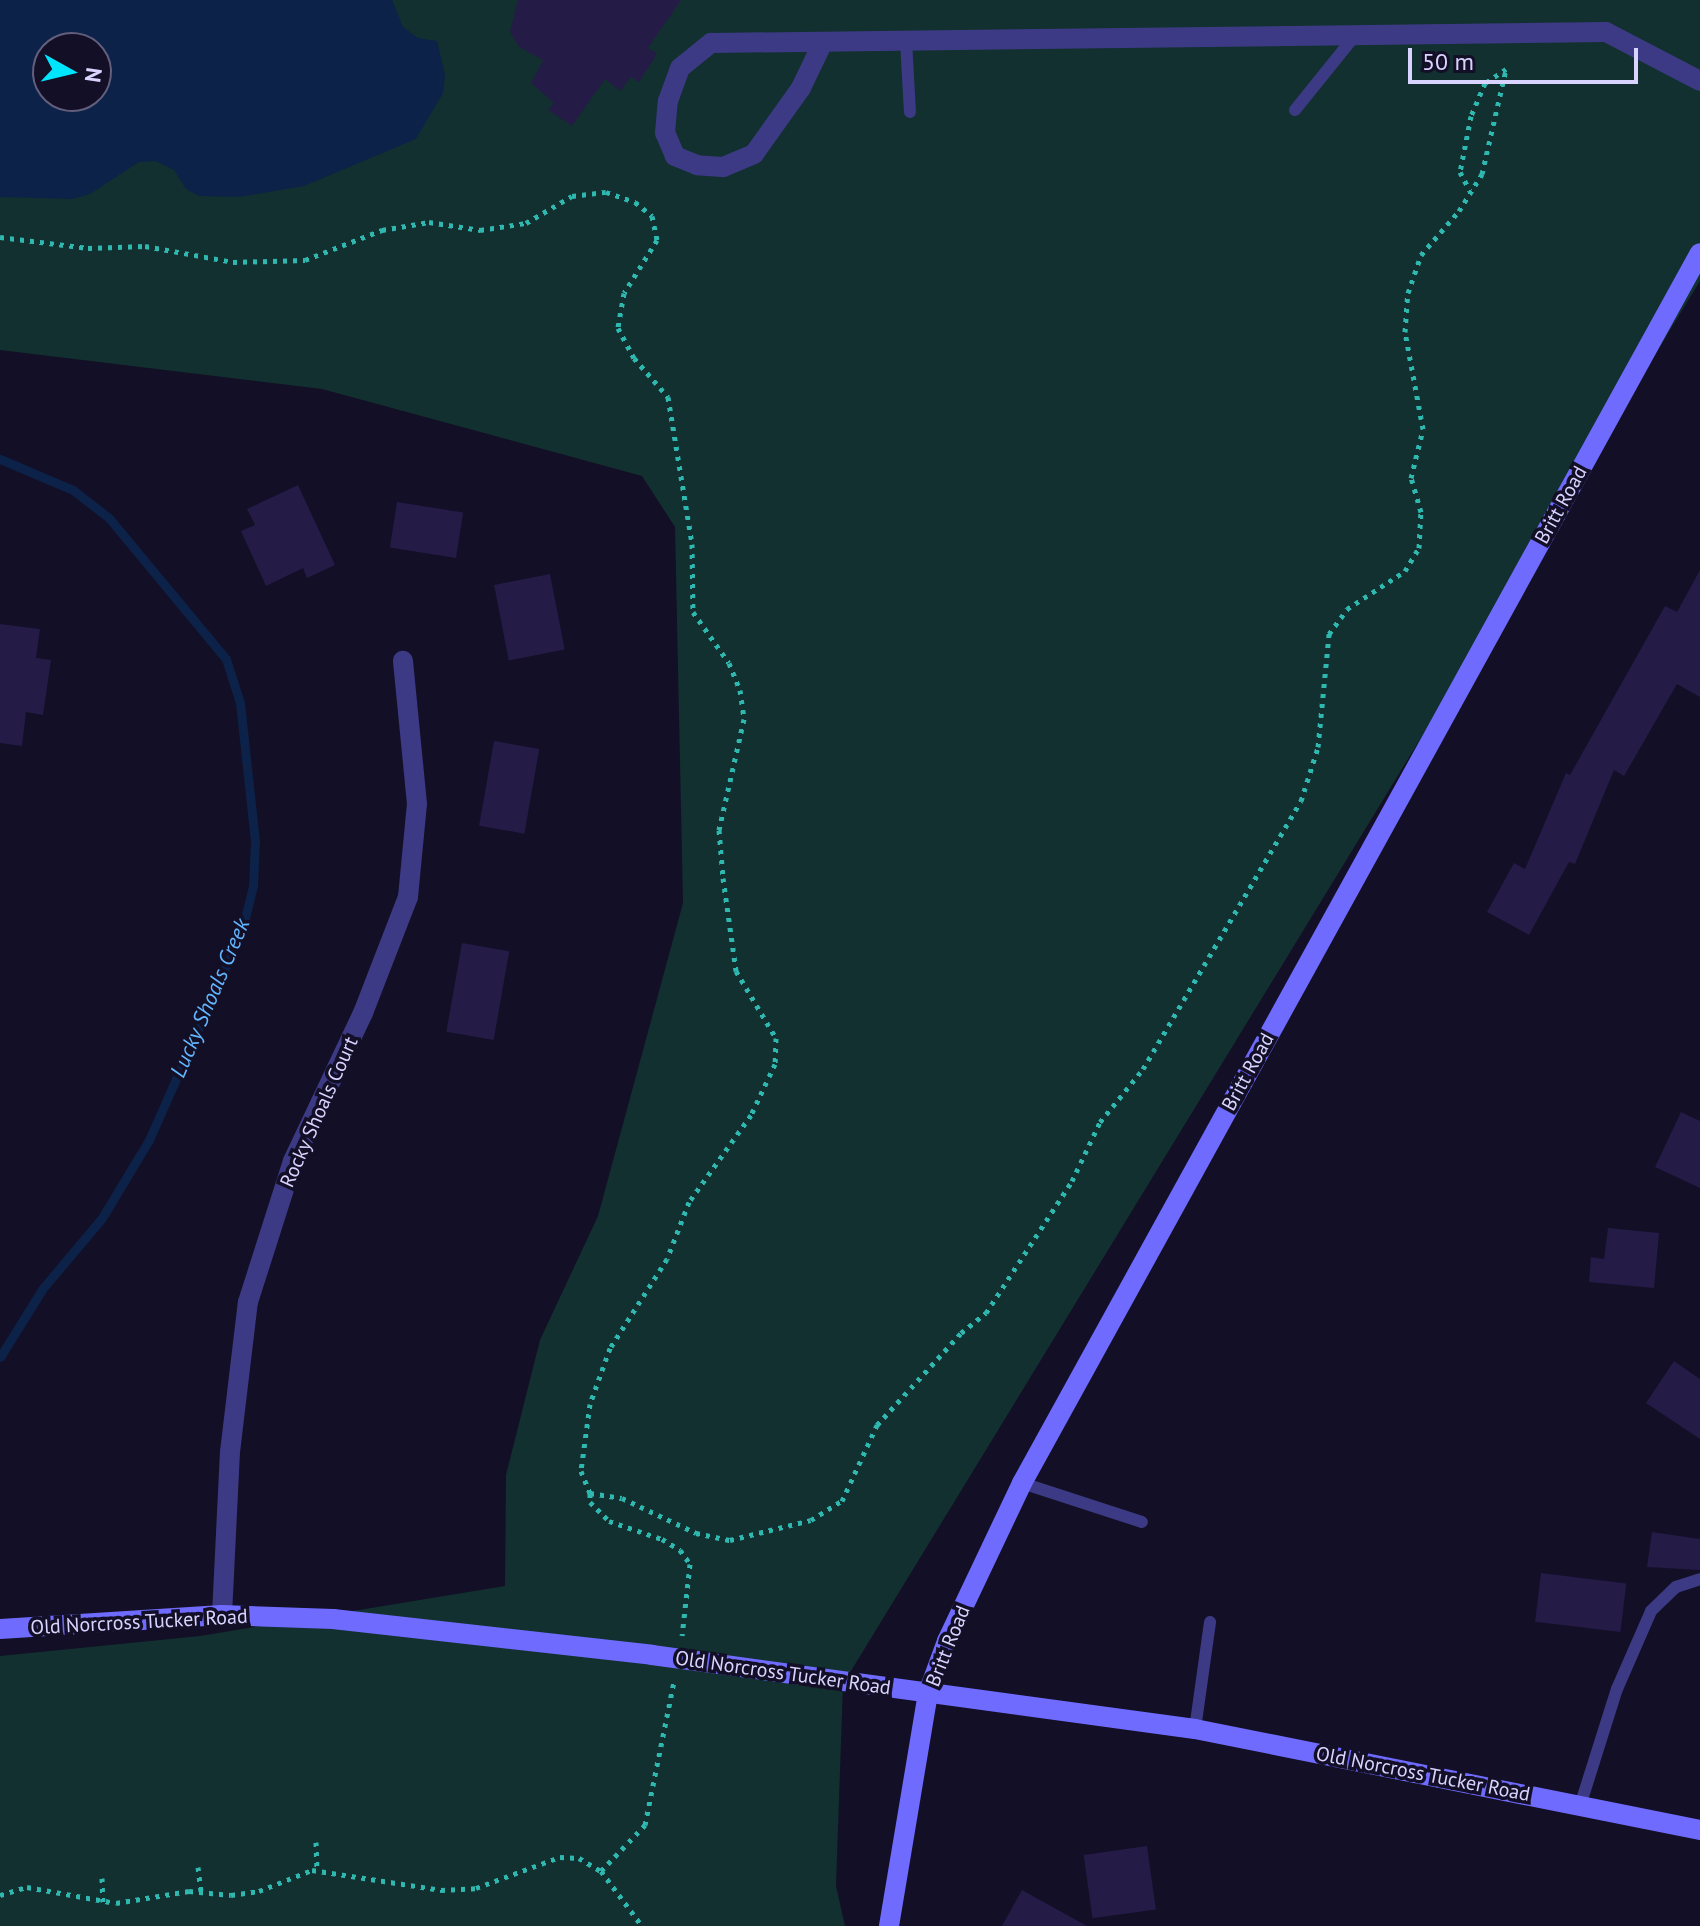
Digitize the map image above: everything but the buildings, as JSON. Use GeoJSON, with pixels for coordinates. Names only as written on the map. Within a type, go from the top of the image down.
{"type":"FeatureCollection","features":[{"type":"Feature","properties":{"kind":"street"},"geometry":{"type":"LineString","coordinates":[[823,42],[801,88],[754,154],[723,167],[697,165],[675,156],[665,133],[668,101],[680,68],[711,43],[1606,32],[1700,81]]}},
{"type":"Feature","properties":{"kind":"street","name":"Britt Road"},"geometry":{"type":"LineString","coordinates":[[889,1926],[928,1693],[947,1641],[1022,1483],[1700,253]]}},
{"type":"Feature","properties":{"kind":"street","name":"Rocky Shoals Court"},"geometry":{"type":"LineString","coordinates":[[222,1615],[230,1452],[248,1302],[293,1161],[363,1013],[408,897],[417,804],[403,661]]}},
{"type":"Feature","properties":{"kind":"street","name":"Old Norcross Tucker Road"},"geometry":{"type":"LineString","coordinates":[[0,1629],[222,1615],[333,1619],[1195,1729],[1700,1830]]}},
{"type":"Feature","properties":{"kind":"lane"},"geometry":{"type":"LineString","coordinates":[[1295,110],[1354,37]]}},
{"type":"Feature","properties":{"kind":"lane"},"geometry":{"type":"LineString","coordinates":[[906,41],[910,112]]}},
{"type":"Feature","properties":{"kind":"lane"},"geometry":{"type":"LineString","coordinates":[[1022,1483],[1142,1522]]}},
{"type":"Feature","properties":{"kind":"lane"},"geometry":{"type":"LineString","coordinates":[[1580,1806],[1617,1689],[1651,1611],[1676,1587],[1700,1579]]}},
{"type":"Feature","properties":{"kind":"lane"},"geometry":{"type":"LineString","coordinates":[[1195,1729],[1210,1622]]}},
{"type":"Feature","properties":{"kind":"path"},"geometry":{"type":"LineString","coordinates":[[590,1493],[622,1498],[696,1533],[730,1540],[811,1520],[842,1501],[877,1425],[961,1333],[986,1313],[1072,1181],[1100,1122],[1143,1069],[1301,801],[1318,747],[1329,634],[1347,609],[1405,571],[1419,548],[1421,512],[1411,478],[1423,429],[1405,332],[1408,293],[1421,255],[1470,191],[1482,174],[1506,69],[1485,83],[1471,116],[1460,172],[1470,191]]}},
{"type":"Feature","properties":{"kind":"path"},"geometry":{"type":"LineString","coordinates":[[0,237],[88,248],[145,246],[233,262],[305,260],[382,230],[429,222],[480,230],[526,223],[572,196],[595,193],[635,202],[652,216],[657,240],[624,293],[618,328],[634,358],[668,397],[692,544],[693,612],[729,663],[740,690],[744,719],[719,830],[723,878],[736,971],[776,1038],[775,1064],[751,1115],[689,1202],[667,1259],[610,1348],[590,1404],[581,1471],[590,1493],[590,1502],[609,1521],[680,1550],[690,1564],[688,1606]]}},
{"type":"Feature","properties":{"kind":"path"},"geometry":{"type":"LineString","coordinates":[[601,1871],[645,1825],[667,1722]]}},
{"type":"Feature","properties":{"kind":"path"},"geometry":{"type":"LineString","coordinates":[[316,1842],[317,1870]]}},
{"type":"Feature","properties":{"kind":"path"},"geometry":{"type":"LineString","coordinates":[[0,1895],[27,1887],[103,1902],[201,1892],[259,1891],[317,1870],[441,1890],[476,1888],[560,1857],[579,1858],[601,1871],[642,1926]]}},
{"type":"Feature","properties":{"kind":"path"},"geometry":{"type":"LineString","coordinates":[[198,1867],[201,1892]]}},
{"type":"Feature","properties":{"kind":"path"},"geometry":{"type":"LineString","coordinates":[[102,1878],[103,1902]]}},
{"type":"Feature","properties":{"kind":"green space"},"geometry":{"type":"Polygon","coordinates":[[[0,0],[1700,0],[1700,281],[843,1684],[836,1886],[845,1926],[0,1926],[0,1656],[200,1636],[505,1586],[506,1475],[540,1340],[598,1216],[683,903],[675,527],[642,476],[322,389],[0,350],[0,0]]]}},
{"type":"Feature","properties":{"kind":"water"},"geometry":{"type":"Polygon","coordinates":[[[0,0],[392,0],[403,27],[418,38],[437,41],[445,75],[443,93],[416,139],[304,186],[239,197],[199,196],[186,189],[174,170],[155,161],[139,162],[90,194],[72,199],[0,197],[0,0]]]}},
{"type":"Feature","properties":{"kind":"waterway","name":"Lucky Shoals Creek"},"geometry":{"type":"LineString","coordinates":[[0,459],[73,490],[109,518],[226,659],[240,703],[255,840],[253,886],[242,930],[149,1140],[102,1218],[43,1288],[0,1357]]}}]}
